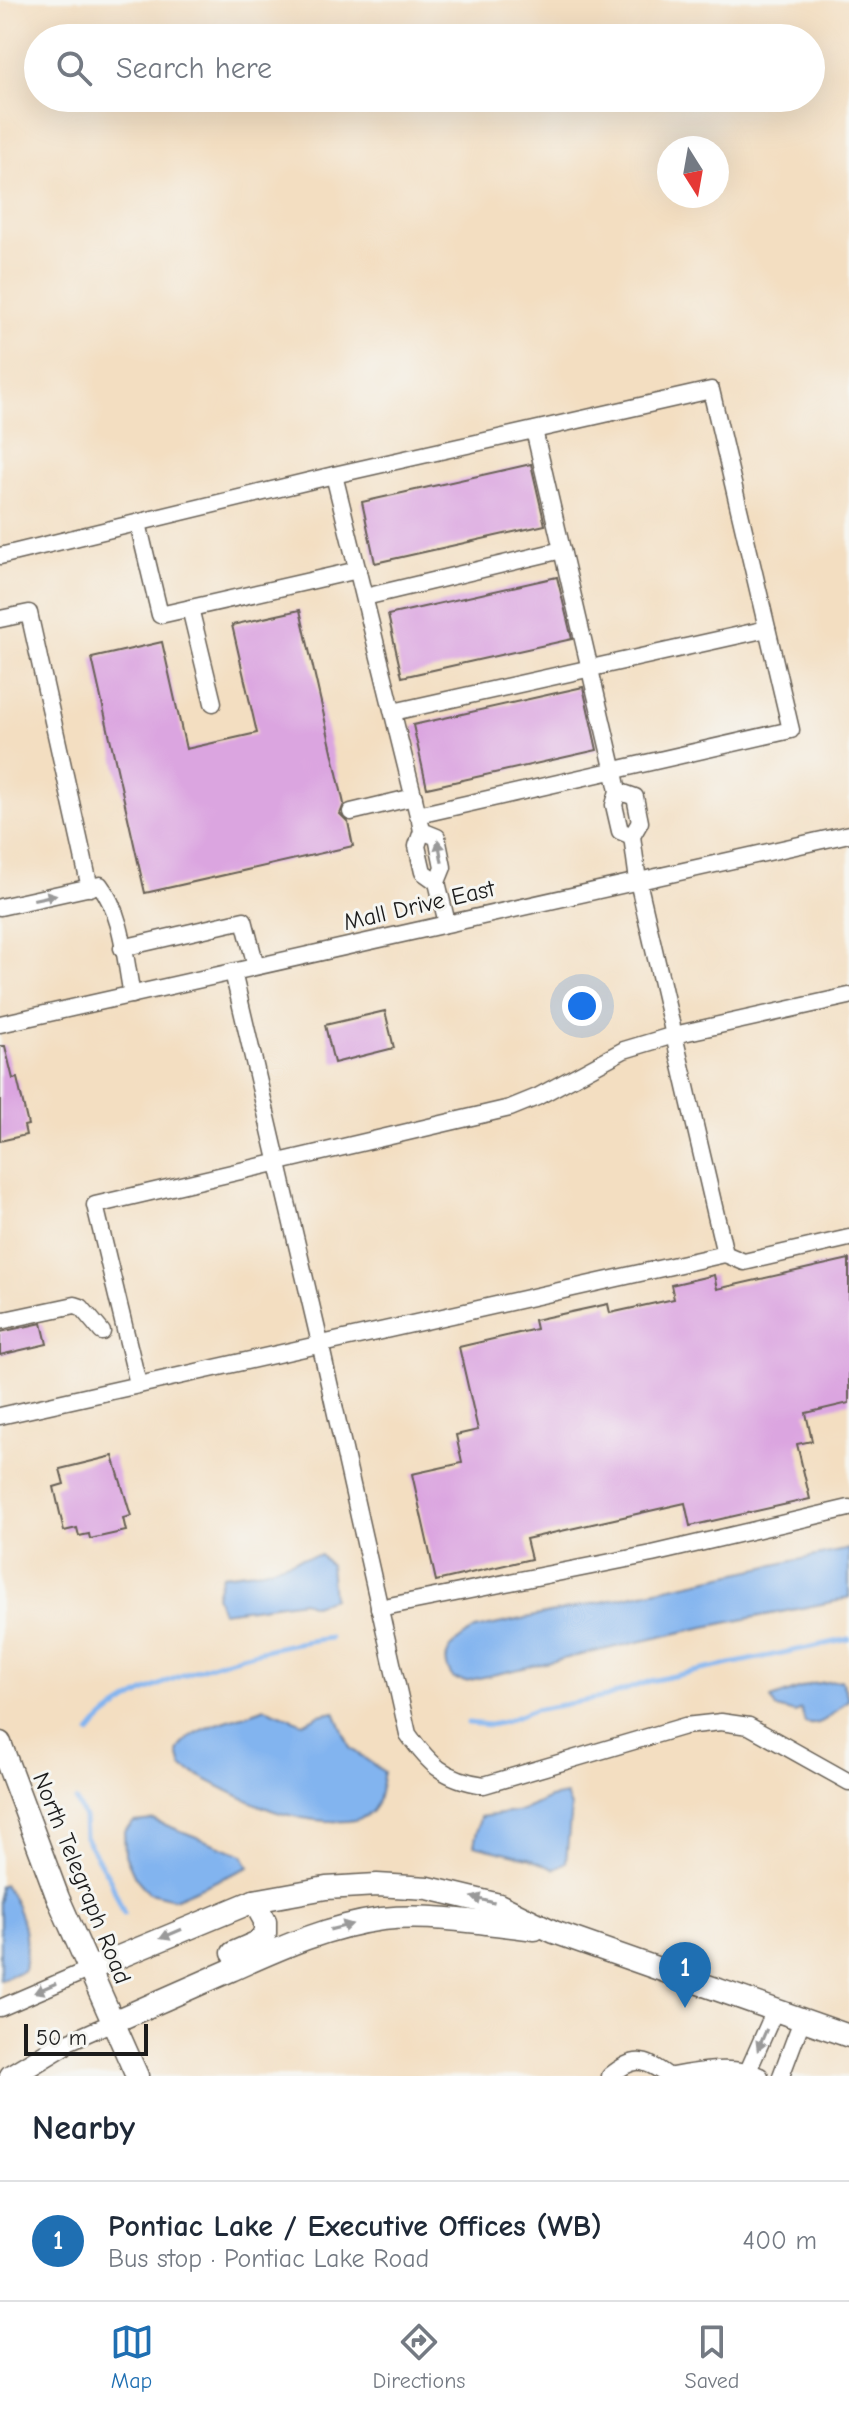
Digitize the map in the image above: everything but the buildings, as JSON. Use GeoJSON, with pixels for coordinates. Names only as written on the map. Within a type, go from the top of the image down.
{"type":"FeatureCollection","features":[{"type":"Feature","properties":{"kind":"main road","name":"North Telegraph Road"},"geometry":{"type":"LineString","coordinates":[[0,1743],[58,1898],[137,2076]]}},
{"type":"Feature","properties":{"kind":"main road"},"geometry":{"type":"LineString","coordinates":[[90,1969],[254,1901],[342,1886],[428,1888],[499,1905],[554,1932],[849,2036]]}},
{"type":"Feature","properties":{"kind":"main road"},"geometry":{"type":"LineString","coordinates":[[163,2000],[204,1966],[262,1938],[266,1926],[254,1901]]}},
{"type":"Feature","properties":{"kind":"main road"},"geometry":{"type":"LineString","coordinates":[[113,2022],[290,1944],[367,1921],[455,1919],[554,1932]]}},
{"type":"Feature","properties":{"kind":"main road"},"geometry":{"type":"LineString","coordinates":[[11,2076],[62,2045]]}},
{"type":"Feature","properties":{"kind":"street"},"geometry":{"type":"LineString","coordinates":[[0,556],[334,475],[711,390],[791,730],[420,823]]}},
{"type":"Feature","properties":{"kind":"street"},"geometry":{"type":"LineString","coordinates":[[534,430],[618,791],[635,797],[640,822],[632,836],[638,881],[725,1254]]}},
{"type":"Feature","properties":{"kind":"street"},"geometry":{"type":"LineString","coordinates":[[334,475],[420,823],[417,846],[423,872],[437,882],[447,923]]}},
{"type":"Feature","properties":{"kind":"street"},"geometry":{"type":"LineString","coordinates":[[138,523],[160,615],[358,570]]}},
{"type":"Feature","properties":{"kind":"street"},"geometry":{"type":"LineString","coordinates":[[365,597],[562,550]]}},
{"type":"Feature","properties":{"kind":"street"},"geometry":{"type":"LineString","coordinates":[[190,608],[213,703]]}},
{"type":"Feature","properties":{"kind":"street"},"geometry":{"type":"LineString","coordinates":[[0,619],[29,613],[90,888]]}},
{"type":"Feature","properties":{"kind":"street"},"geometry":{"type":"LineString","coordinates":[[393,712],[767,629]]}},
{"type":"Feature","properties":{"kind":"street"},"geometry":{"type":"LineString","coordinates":[[351,812],[414,797]]}},
{"type":"Feature","properties":{"kind":"street","name":"Mall Drive East"},"geometry":{"type":"LineString","coordinates":[[0,1024],[849,834]]}},
{"type":"Feature","properties":{"kind":"street"},"geometry":{"type":"LineString","coordinates":[[0,907],[100,885],[109,897],[132,995]]}},
{"type":"Feature","properties":{"kind":"street"},"geometry":{"type":"LineString","coordinates":[[122,948],[244,920],[256,966]]}},
{"type":"Feature","properties":{"kind":"street"},"geometry":{"type":"LineString","coordinates":[[233,972],[408,1734],[429,1764],[465,1782],[484,1785],[685,1726],[721,1722],[749,1726],[849,1782]]}},
{"type":"Feature","properties":{"kind":"street"},"geometry":{"type":"LineString","coordinates":[[138,1384],[95,1205],[510,1108],[537,1097],[624,1050],[674,1035],[849,996]]}},
{"type":"Feature","properties":{"kind":"street"},"geometry":{"type":"LineString","coordinates":[[0,1416],[725,1254],[744,1262],[849,1238]]}},
{"type":"Feature","properties":{"kind":"street"},"geometry":{"type":"LineString","coordinates":[[0,1321],[75,1305],[81,1307],[102,1332]]}},
{"type":"Feature","properties":{"kind":"street"},"geometry":{"type":"LineString","coordinates":[[379,1608],[652,1554],[849,1508]]}},
{"type":"Feature","properties":{"kind":"street"},"geometry":{"type":"LineString","coordinates":[[0,2008],[90,1969]]}},
{"type":"Feature","properties":{"kind":"street"},"geometry":{"type":"LineString","coordinates":[[610,2076],[634,2061],[643,2060],[670,2076],[701,2071],[754,2074],[775,2010]]}},
{"type":"Feature","properties":{"kind":"street"},"geometry":{"type":"LineString","coordinates":[[781,2076],[802,2020]]}},
{"type":"Feature","properties":{"kind":"street"},"geometry":{"type":"LineString","coordinates":[[0,2071],[113,2022]]}},
{"type":"Feature","properties":{"kind":"water"},"geometry":{"type":"Polygon","coordinates":[[[849,1549],[849,1597],[842,1600],[700,1628],[466,1681],[454,1679],[446,1663],[455,1644],[475,1629],[849,1549]]]}},
{"type":"Feature","properties":{"kind":"water"},"geometry":{"type":"Polygon","coordinates":[[[320,1555],[330,1565],[333,1598],[313,1605],[303,1601],[222,1612],[216,1595],[222,1575],[263,1570],[320,1555]]]}},
{"type":"Feature","properties":{"kind":"water"},"geometry":{"type":"Polygon","coordinates":[[[841,1680],[849,1699],[817,1723],[805,1723],[801,1709],[795,1713],[776,1708],[771,1699],[812,1684],[841,1680]]]}},
{"type":"Feature","properties":{"kind":"water"},"geometry":{"type":"Polygon","coordinates":[[[265,1708],[303,1723],[335,1712],[350,1748],[384,1772],[378,1800],[370,1813],[347,1821],[316,1820],[285,1814],[251,1802],[182,1767],[178,1752],[193,1735],[265,1708]]]}},
{"type":"Feature","properties":{"kind":"water"},"geometry":{"type":"Polygon","coordinates":[[[566,1795],[571,1807],[566,1862],[554,1869],[528,1858],[474,1845],[480,1817],[522,1811],[549,1798],[566,1795]]]}},
{"type":"Feature","properties":{"kind":"water"},"geometry":{"type":"Polygon","coordinates":[[[153,1820],[243,1855],[249,1867],[174,1899],[149,1893],[135,1877],[125,1855],[124,1831],[134,1822],[153,1820]]]}},
{"type":"Feature","properties":{"kind":"water"},"geometry":{"type":"Polygon","coordinates":[[[4,1884],[20,1915],[25,1936],[25,1958],[24,1970],[0,1980],[0,1886],[4,1884]]]}},
{"type":"Feature","properties":{"kind":"waterway"},"geometry":{"type":"LineString","coordinates":[[90,1733],[109,1714],[166,1682],[236,1657],[330,1638]]}},
{"type":"Feature","properties":{"kind":"waterway"},"geometry":{"type":"LineString","coordinates":[[468,1723],[490,1725],[504,1722],[534,1710],[606,1697],[650,1681],[849,1639]]}},
{"type":"Feature","properties":{"kind":"waterway"},"geometry":{"type":"LineString","coordinates":[[76,1801],[84,1818],[85,1837],[111,1881],[124,1914]]}},
{"type":"Feature","properties":{"kind":"place","name":"Pontiac Lake / Executive Offices (WB)"},"geometry":{"type":"Point","coordinates":[685,2008]}}]}
